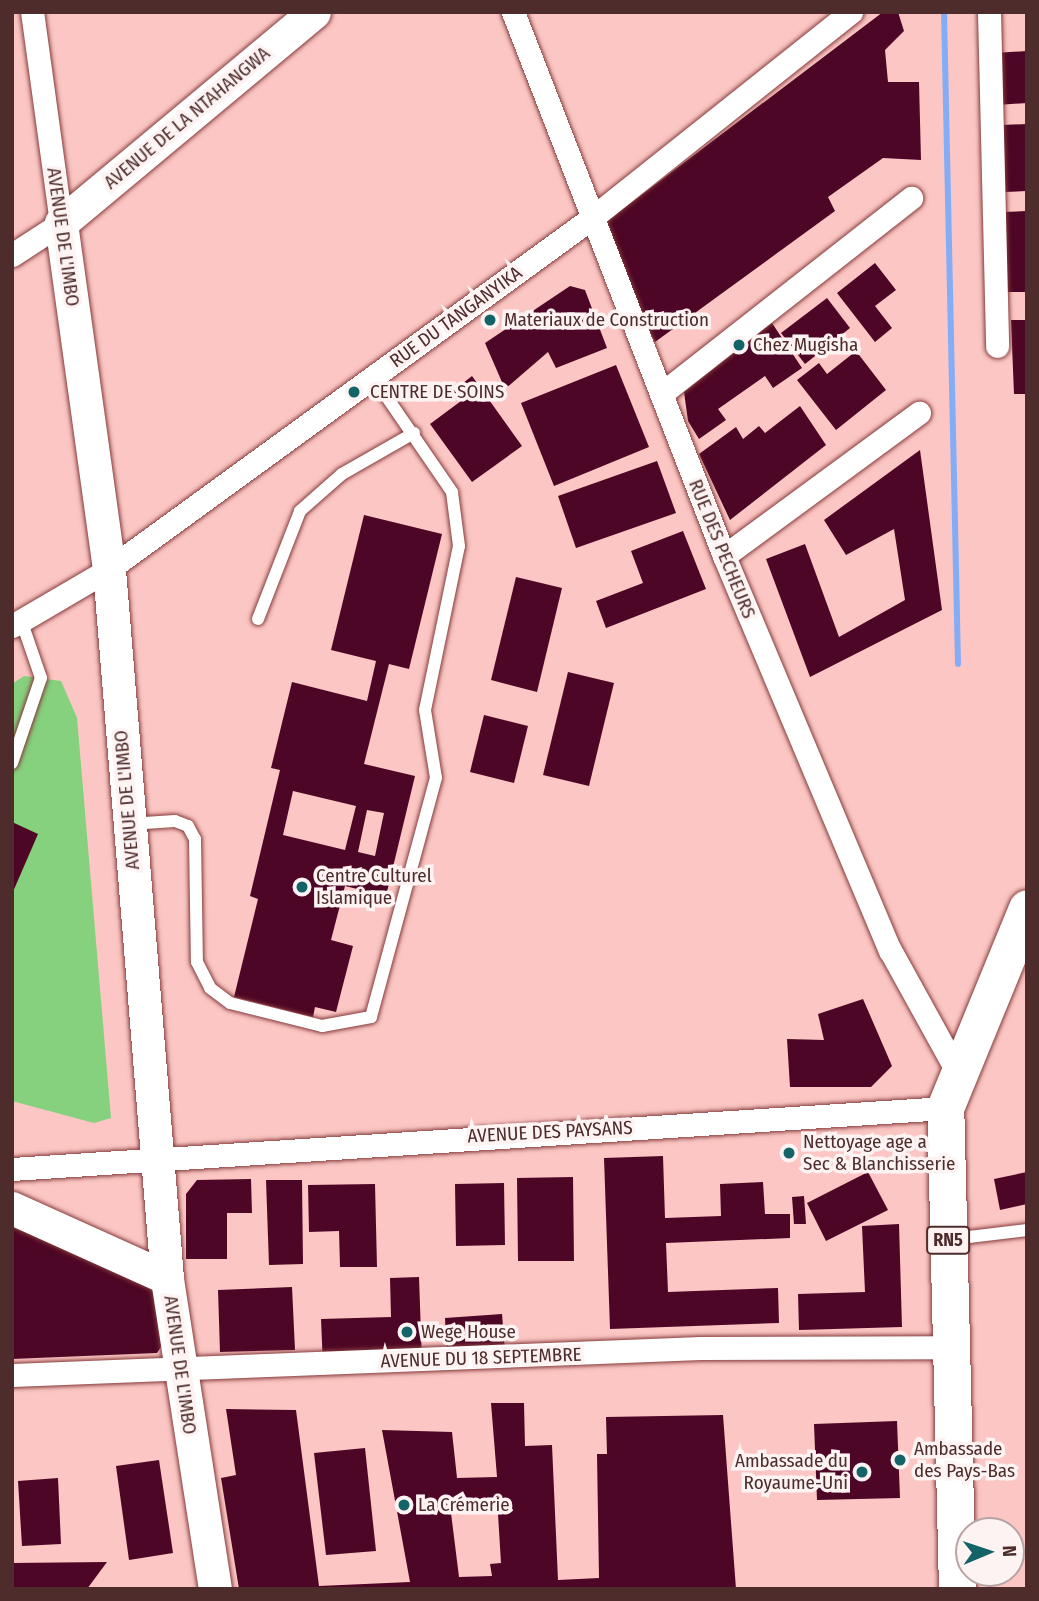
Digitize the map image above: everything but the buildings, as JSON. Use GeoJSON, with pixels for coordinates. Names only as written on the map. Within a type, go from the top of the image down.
{"type":"FeatureCollection","features":[{"type":"Feature","properties":{"kind":"main road","name":"RN5"},"geometry":{"type":"LineString","coordinates":[[957,1589],[945,1108],[1027,908]]}},
{"type":"Feature","properties":{"kind":"street","name":"AVENUE DE L'IMBO"},"geometry":{"type":"LineString","coordinates":[[32,12],[109,569],[167,1278],[179,1371],[215,1589]]}},
{"type":"Feature","properties":{"kind":"street","name":"AVENUE DE LA NTAHANGWA"},"geometry":{"type":"LineString","coordinates":[[61,223],[314,12]]}},
{"type":"Feature","properties":{"kind":"street","name":"RUE DES PECHEURS"},"geometry":{"type":"LineString","coordinates":[[513,12],[724,556],[890,950],[958,1073]]}},
{"type":"Feature","properties":{"kind":"street","name":"RUE DU TANGANYIKA"},"geometry":{"type":"LineString","coordinates":[[17,623],[109,569],[593,217],[851,12]]}},
{"type":"Feature","properties":{"kind":"street"},"geometry":{"type":"LineString","coordinates":[[989,12],[997,346]]}},
{"type":"Feature","properties":{"kind":"street"},"geometry":{"type":"LineString","coordinates":[[661,394],[911,198]]}},
{"type":"Feature","properties":{"kind":"street"},"geometry":{"type":"LineString","coordinates":[[12,255],[61,223]]}},
{"type":"Feature","properties":{"kind":"street"},"geometry":{"type":"LineString","coordinates":[[724,556],[919,413]]}},
{"type":"Feature","properties":{"kind":"street","name":"AVENUE DES PAYSANS"},"geometry":{"type":"LineString","coordinates":[[12,1169],[156,1156],[945,1108]]}},
{"type":"Feature","properties":{"kind":"street"},"geometry":{"type":"LineString","coordinates":[[12,1208],[167,1278]]}},
{"type":"Feature","properties":{"kind":"street","name":"AVENUE DU 18 SEPTEMBRE"},"geometry":{"type":"LineString","coordinates":[[12,1376],[700,1348],[950,1347]]}},
{"type":"Feature","properties":{"kind":"lane"},"geometry":{"type":"LineString","coordinates":[[129,824],[176,821],[188,826],[195,839],[197,962],[210,988],[230,1003],[322,1026],[372,1017],[436,778],[425,710],[459,546],[452,492],[373,377]]}},
{"type":"Feature","properties":{"kind":"lane"},"geometry":{"type":"LineString","coordinates":[[258,619],[300,510],[342,474],[414,433]]}},
{"type":"Feature","properties":{"kind":"lane"},"geometry":{"type":"LineString","coordinates":[[12,763],[41,678],[17,623]]}},
{"type":"Feature","properties":{"kind":"lane"},"geometry":{"type":"LineString","coordinates":[[948,1240],[1027,1230]]}},
{"type":"Feature","properties":{"kind":"green space"},"geometry":{"type":"Polygon","coordinates":[[[24,676],[61,681],[77,718],[111,1118],[94,1123],[12,1101],[12,684],[24,676]]]}},
{"type":"Feature","properties":{"kind":"waterway"},"geometry":{"type":"LineString","coordinates":[[944,12],[958,664]]}},
{"type":"Feature","properties":{"kind":"place","name":"Materiaux de Construction"},"geometry":{"type":"Point","coordinates":[490,320]}},
{"type":"Feature","properties":{"kind":"place","name":"Chez Mugisha"},"geometry":{"type":"Point","coordinates":[739,345]}},
{"type":"Feature","properties":{"kind":"place","name":"CENTRE DE SOINS"},"geometry":{"type":"Point","coordinates":[354,392]}},
{"type":"Feature","properties":{"kind":"place","name":"Centre Culturel Islamique"},"geometry":{"type":"Point","coordinates":[302,887]}},
{"type":"Feature","properties":{"kind":"place","name":"Nettoyage age a Sec & Blanchisserie"},"geometry":{"type":"Point","coordinates":[789,1153]}},
{"type":"Feature","properties":{"kind":"place","name":"Wege House"},"geometry":{"type":"Point","coordinates":[407,1332]}},
{"type":"Feature","properties":{"kind":"place","name":"Ambassade des Pays-Bas"},"geometry":{"type":"Point","coordinates":[900,1460]}},
{"type":"Feature","properties":{"kind":"place","name":"Ambassade du Royaume-Uni"},"geometry":{"type":"Point","coordinates":[862,1472]}},
{"type":"Feature","properties":{"kind":"place","name":"La Crémerie"},"geometry":{"type":"Point","coordinates":[404,1505]}}]}
